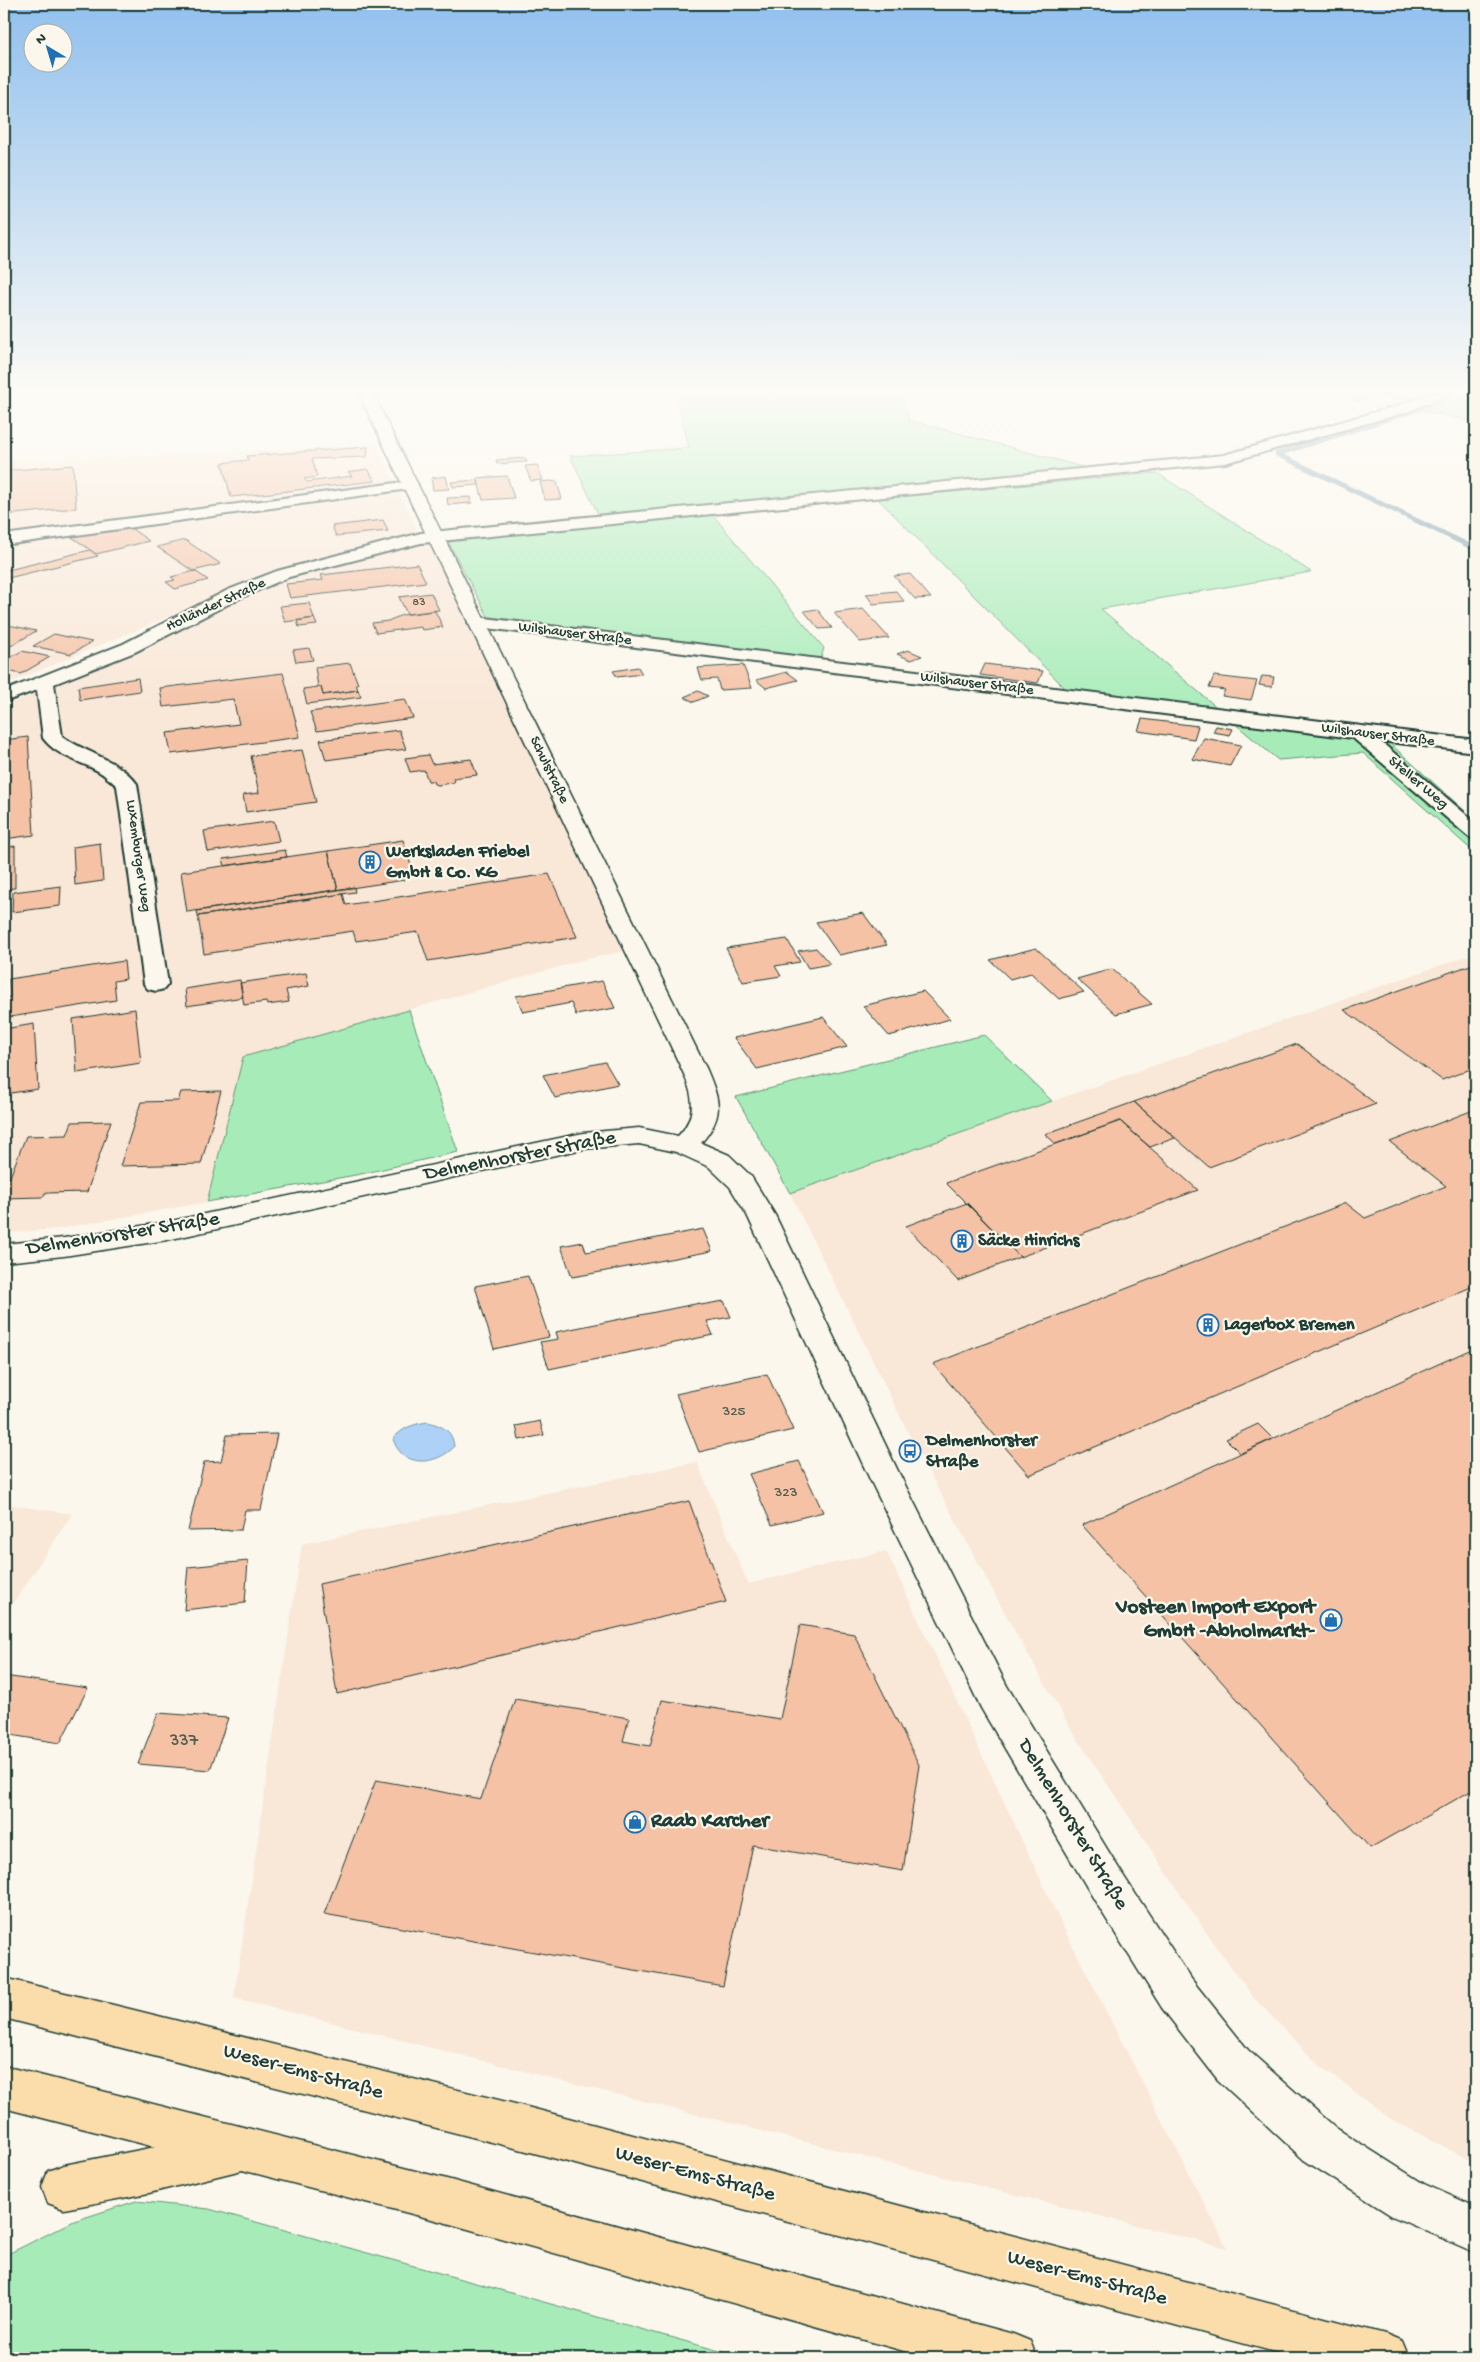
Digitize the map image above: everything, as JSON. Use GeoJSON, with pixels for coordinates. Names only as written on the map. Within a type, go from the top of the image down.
{"type":"FeatureCollection","features":[{"type":"Feature","properties":{"kind":"highway","name":"Weser-Ems-Straße"},"geometry":{"type":"LineString","coordinates":[[4,1998],[158,2035],[600,2150],[1385,2358]]}},
{"type":"Feature","properties":{"kind":"highway"},"geometry":{"type":"LineString","coordinates":[[4,2087],[443,2200],[1013,2358]]}},
{"type":"Feature","properties":{"kind":"highway"},"geometry":{"type":"LineString","coordinates":[[64,2187],[149,2171],[243,2149]]}},
{"type":"Feature","properties":{"kind":"street"},"geometry":{"type":"LineString","coordinates":[[4,540],[269,504]]}},
{"type":"Feature","properties":{"kind":"street","name":"Schulstraße"},"geometry":{"type":"LineString","coordinates":[[421,504],[705,1096],[706,1116],[696,1133],[684,1145]]}},
{"type":"Feature","properties":{"kind":"street","name":"Holländer Straße"},"geometry":{"type":"LineString","coordinates":[[4,697],[129,648],[234,594],[283,574],[421,538],[762,504]]}},
{"type":"Feature","properties":{"kind":"street","name":"Wilshauser Straße"},"geometry":{"type":"LineString","coordinates":[[477,622],[1359,733],[1476,746]]}},
{"type":"Feature","properties":{"kind":"street","name":"Luxemburger Weg"},"geometry":{"type":"LineString","coordinates":[[45,680],[53,738],[70,751],[107,768],[127,784],[156,984]]}},
{"type":"Feature","properties":{"kind":"street","name":"Steller Weg"},"geometry":{"type":"LineString","coordinates":[[1359,733],[1476,833]]}},
{"type":"Feature","properties":{"kind":"street","name":"Delmenhorster Straße"},"geometry":{"type":"LineString","coordinates":[[4,1253],[64,1247],[166,1231],[583,1141],[639,1136],[684,1145],[719,1161],[741,1182],[761,1215],[882,1471],[994,1697],[1109,1888],[1177,1994],[1232,2065],[1320,2144],[1408,2200],[1476,2230]]}},
{"type":"Feature","properties":{"kind":"shaded area"},"geometry":{"type":"Polygon","coordinates":[[[4,504],[406,504],[419,532],[332,554],[277,572],[4,685],[4,504]]]}},
{"type":"Feature","properties":{"kind":"shaded area"},"geometry":{"type":"Polygon","coordinates":[[[429,540],[624,951],[586,959],[243,1057],[207,1202],[57,1229],[4,1233],[4,706],[123,658],[282,578],[429,540]]]}},
{"type":"Feature","properties":{"kind":"shaded area"},"geometry":{"type":"Polygon","coordinates":[[[1476,953],[1476,2163],[1391,2119],[1318,2064],[1254,1998],[1212,1941],[1076,1737],[1019,1639],[911,1438],[790,1193],[1476,953]]]}},
{"type":"Feature","properties":{"kind":"shaded area"},"geometry":{"type":"Polygon","coordinates":[[[697,1462],[748,1584],[886,1551],[1060,1921],[1227,2248],[234,1998],[302,1544],[697,1462]]]}},
{"type":"Feature","properties":{"kind":"shaded area"},"geometry":{"type":"Polygon","coordinates":[[[4,1504],[72,1514],[4,1618],[4,1504]]]}},
{"type":"Feature","properties":{"kind":"green space"},"geometry":{"type":"Polygon","coordinates":[[[593,504],[726,504],[599,516],[593,504]]]}},
{"type":"Feature","properties":{"kind":"green space"},"geometry":{"type":"Polygon","coordinates":[[[883,504],[1206,504],[1311,572],[1101,609],[1221,711],[1067,690],[883,504]]]}},
{"type":"Feature","properties":{"kind":"green space"},"geometry":{"type":"Polygon","coordinates":[[[712,514],[824,648],[821,658],[490,620],[446,538],[712,514]]]}},
{"type":"Feature","properties":{"kind":"green space"},"geometry":{"type":"Polygon","coordinates":[[[1233,722],[1385,739],[1476,821],[1476,854],[1363,753],[1278,760],[1233,722]]]}},
{"type":"Feature","properties":{"kind":"green space"},"geometry":{"type":"Polygon","coordinates":[[[409,1010],[458,1152],[361,1174],[207,1202],[243,1057],[409,1010]]]}},
{"type":"Feature","properties":{"kind":"green space"},"geometry":{"type":"Polygon","coordinates":[[[984,1035],[1052,1101],[790,1193],[736,1097],[984,1035]]]}},
{"type":"Feature","properties":{"kind":"green space"},"geometry":{"type":"Polygon","coordinates":[[[136,2201],[209,2209],[745,2358],[4,2358],[4,2256],[74,2221],[136,2201]]]}},
{"type":"Feature","properties":{"kind":"water"},"geometry":{"type":"Polygon","coordinates":[[[428,1422],[446,1430],[452,1437],[454,1447],[438,1458],[429,1460],[420,1461],[404,1455],[397,1448],[393,1439],[409,1427],[428,1422]]]}},
{"type":"Feature","properties":{"kind":"building"},"geometry":{"type":"Polygon","coordinates":[[[4,504],[76,504],[76,508],[4,515],[4,504]]]}},
{"type":"Feature","properties":{"kind":"building"},"geometry":{"type":"Polygon","coordinates":[[[383,520],[388,531],[336,536],[332,526],[383,520]]]}},
{"type":"Feature","properties":{"kind":"building"},"geometry":{"type":"Polygon","coordinates":[[[125,524],[149,541],[96,554],[72,537],[125,524]]]}},
{"type":"Feature","properties":{"kind":"building"},"geometry":{"type":"Polygon","coordinates":[[[185,540],[221,564],[193,571],[157,547],[185,540]]]}},
{"type":"Feature","properties":{"kind":"building"},"geometry":{"type":"Polygon","coordinates":[[[90,550],[98,556],[4,579],[4,571],[90,550]]]}},
{"type":"Feature","properties":{"kind":"building"},"geometry":{"type":"Polygon","coordinates":[[[417,564],[426,582],[290,598],[286,584],[323,580],[321,575],[417,564]]]}},
{"type":"Feature","properties":{"kind":"building"},"geometry":{"type":"Polygon","coordinates":[[[195,571],[208,580],[175,589],[166,582],[175,580],[171,577],[195,571]]]}},
{"type":"Feature","properties":{"kind":"building"},"geometry":{"type":"Polygon","coordinates":[[[910,574],[931,598],[915,599],[894,576],[910,574]]]}},
{"type":"Feature","properties":{"kind":"building"},"geometry":{"type":"Polygon","coordinates":[[[896,591],[904,601],[873,604],[866,594],[896,591]]]}},
{"type":"Feature","properties":{"kind":"building"},"geometry":{"type":"Polygon","coordinates":[[[431,593],[439,610],[407,614],[399,597],[431,593]]]}},
{"type":"Feature","properties":{"kind":"building"},"geometry":{"type":"Polygon","coordinates":[[[309,603],[314,618],[285,622],[280,606],[309,603]]]}},
{"type":"Feature","properties":{"kind":"building"},"geometry":{"type":"Polygon","coordinates":[[[817,609],[832,628],[819,629],[804,611],[817,609]]]}},
{"type":"Feature","properties":{"kind":"building"},"geometry":{"type":"Polygon","coordinates":[[[863,609],[889,638],[860,642],[834,613],[863,609]]]}},
{"type":"Feature","properties":{"kind":"building"},"geometry":{"type":"Polygon","coordinates":[[[435,611],[443,627],[422,630],[421,627],[376,633],[372,623],[388,621],[402,615],[435,611]]]}},
{"type":"Feature","properties":{"kind":"building"},"geometry":{"type":"Polygon","coordinates":[[[314,618],[317,625],[299,627],[297,621],[314,618]]]}},
{"type":"Feature","properties":{"kind":"building"},"geometry":{"type":"Polygon","coordinates":[[[4,624],[36,631],[4,650],[4,624]]]}},
{"type":"Feature","properties":{"kind":"building"},"geometry":{"type":"Polygon","coordinates":[[[54,634],[92,642],[71,654],[33,646],[54,634]]]}},
{"type":"Feature","properties":{"kind":"building"},"geometry":{"type":"Polygon","coordinates":[[[309,648],[313,660],[296,662],[293,650],[309,648]]]}},
{"type":"Feature","properties":{"kind":"building"},"geometry":{"type":"Polygon","coordinates":[[[908,650],[922,656],[911,660],[897,654],[908,650]]]}},
{"type":"Feature","properties":{"kind":"building"},"geometry":{"type":"Polygon","coordinates":[[[22,651],[50,657],[21,674],[4,670],[4,661],[22,651]]]}},
{"type":"Feature","properties":{"kind":"building"},"geometry":{"type":"Polygon","coordinates":[[[350,663],[358,684],[356,684],[358,690],[323,695],[321,687],[318,687],[315,667],[350,663]]]}},
{"type":"Feature","properties":{"kind":"building"},"geometry":{"type":"Polygon","coordinates":[[[985,664],[1043,671],[1038,683],[980,675],[985,664]]]}},
{"type":"Feature","properties":{"kind":"building"},"geometry":{"type":"Polygon","coordinates":[[[743,665],[752,688],[720,690],[717,679],[702,680],[698,668],[743,665]]]}},
{"type":"Feature","properties":{"kind":"building"},"geometry":{"type":"Polygon","coordinates":[[[638,667],[642,674],[617,677],[613,671],[638,667]]]}},
{"type":"Feature","properties":{"kind":"building"},"geometry":{"type":"Polygon","coordinates":[[[787,672],[798,680],[766,688],[756,680],[787,672]]]}},
{"type":"Feature","properties":{"kind":"building"},"geometry":{"type":"Polygon","coordinates":[[[283,673],[300,737],[171,754],[167,733],[239,724],[233,699],[163,707],[160,688],[283,673]]]}},
{"type":"Feature","properties":{"kind":"building"},"geometry":{"type":"Polygon","coordinates":[[[1214,676],[1257,681],[1251,700],[1222,696],[1225,690],[1209,688],[1214,676]]]}},
{"type":"Feature","properties":{"kind":"building"},"geometry":{"type":"Polygon","coordinates":[[[1262,676],[1274,677],[1272,687],[1259,685],[1262,676]]]}},
{"type":"Feature","properties":{"kind":"building"},"geometry":{"type":"Polygon","coordinates":[[[138,678],[140,691],[80,700],[78,687],[138,678]]]}},
{"type":"Feature","properties":{"kind":"building"},"geometry":{"type":"Polygon","coordinates":[[[321,687],[323,695],[358,690],[361,697],[307,704],[303,689],[321,687]]]}},
{"type":"Feature","properties":{"kind":"building"},"geometry":{"type":"Polygon","coordinates":[[[698,691],[708,696],[694,702],[684,697],[698,691]]]}},
{"type":"Feature","properties":{"kind":"building"},"geometry":{"type":"Polygon","coordinates":[[[405,699],[413,718],[317,731],[310,712],[405,699]]]}},
{"type":"Feature","properties":{"kind":"building"},"geometry":{"type":"Polygon","coordinates":[[[1142,719],[1198,726],[1194,739],[1138,731],[1142,719]]]}},
{"type":"Feature","properties":{"kind":"building"},"geometry":{"type":"Polygon","coordinates":[[[1216,726],[1233,729],[1230,735],[1213,732],[1216,726]]]}},
{"type":"Feature","properties":{"kind":"building"},"geometry":{"type":"Polygon","coordinates":[[[399,730],[406,749],[326,760],[320,740],[399,730]]]}},
{"type":"Feature","properties":{"kind":"building"},"geometry":{"type":"Polygon","coordinates":[[[28,737],[34,835],[4,839],[4,740],[28,737]]]}},
{"type":"Feature","properties":{"kind":"building"},"geometry":{"type":"Polygon","coordinates":[[[1204,738],[1241,745],[1230,766],[1192,759],[1204,738]]]}},
{"type":"Feature","properties":{"kind":"building"},"geometry":{"type":"Polygon","coordinates":[[[302,750],[316,802],[246,812],[243,795],[259,793],[251,756],[302,750]]]}},
{"type":"Feature","properties":{"kind":"building"},"geometry":{"type":"Polygon","coordinates":[[[428,755],[432,764],[471,759],[477,775],[453,778],[455,781],[452,783],[438,785],[434,784],[433,781],[428,781],[424,770],[410,772],[405,758],[428,755]]]}},
{"type":"Feature","properties":{"kind":"building"},"geometry":{"type":"Polygon","coordinates":[[[274,821],[279,841],[208,852],[204,831],[274,821]]]}},
{"type":"Feature","properties":{"kind":"building","name":"Werksladen Friebel GmbH & Co. KG"},"geometry":{"type":"Polygon","coordinates":[[[403,840],[413,872],[402,874],[404,880],[338,890],[328,851],[403,840]]]}},
{"type":"Feature","properties":{"kind":"building"},"geometry":{"type":"Polygon","coordinates":[[[100,843],[103,881],[75,885],[73,847],[100,843]]]}},
{"type":"Feature","properties":{"kind":"building"},"geometry":{"type":"Polygon","coordinates":[[[15,846],[15,888],[4,889],[4,848],[15,846]]]}},
{"type":"Feature","properties":{"kind":"building"},"geometry":{"type":"Polygon","coordinates":[[[285,850],[287,857],[225,866],[223,859],[285,850]]]}},
{"type":"Feature","properties":{"kind":"building"},"geometry":{"type":"Polygon","coordinates":[[[328,851],[338,890],[187,912],[181,872],[328,851]]]}},
{"type":"Feature","properties":{"kind":"building"},"geometry":{"type":"Polygon","coordinates":[[[549,874],[577,937],[428,961],[418,932],[356,941],[353,931],[204,954],[198,916],[343,894],[346,905],[549,874]]]}},
{"type":"Feature","properties":{"kind":"building"},"geometry":{"type":"Polygon","coordinates":[[[61,886],[60,906],[12,912],[13,892],[61,886]]]}},
{"type":"Feature","properties":{"kind":"building"},"geometry":{"type":"Polygon","coordinates":[[[354,887],[355,892],[198,916],[197,911],[354,887]]]}},
{"type":"Feature","properties":{"kind":"building"},"geometry":{"type":"Polygon","coordinates":[[[863,913],[887,945],[839,955],[816,922],[863,913]]]}},
{"type":"Feature","properties":{"kind":"building"},"geometry":{"type":"Polygon","coordinates":[[[787,939],[800,962],[775,966],[781,976],[743,982],[726,948],[787,939]]]}},
{"type":"Feature","properties":{"kind":"building"},"geometry":{"type":"Polygon","coordinates":[[[816,948],[830,964],[808,968],[798,951],[816,948]]]}},
{"type":"Feature","properties":{"kind":"building"},"geometry":{"type":"Polygon","coordinates":[[[1036,948],[1084,992],[1059,999],[1031,973],[1010,979],[990,960],[1036,948]]]}},
{"type":"Feature","properties":{"kind":"building"},"geometry":{"type":"Polygon","coordinates":[[[124,961],[126,979],[114,981],[116,1000],[4,1018],[4,998],[10,997],[9,979],[124,961]]]}},
{"type":"Feature","properties":{"kind":"building"},"geometry":{"type":"Polygon","coordinates":[[[1476,963],[1476,1067],[1442,1080],[1344,1010],[1476,963]]]}},
{"type":"Feature","properties":{"kind":"building"},"geometry":{"type":"Polygon","coordinates":[[[1112,969],[1152,1004],[1116,1014],[1077,979],[1112,969]]]}},
{"type":"Feature","properties":{"kind":"building"},"geometry":{"type":"Polygon","coordinates":[[[306,973],[309,986],[286,990],[289,1002],[267,1005],[266,1002],[244,1005],[240,983],[306,973]]]}},
{"type":"Feature","properties":{"kind":"building"},"geometry":{"type":"Polygon","coordinates":[[[240,980],[243,997],[187,1006],[185,989],[240,980]]]}},
{"type":"Feature","properties":{"kind":"building"},"geometry":{"type":"Polygon","coordinates":[[[602,981],[615,1008],[576,1015],[571,1003],[523,1012],[516,996],[602,981]]]}},
{"type":"Feature","properties":{"kind":"building"},"geometry":{"type":"Polygon","coordinates":[[[923,991],[950,1019],[889,1036],[863,1006],[923,991]]]}},
{"type":"Feature","properties":{"kind":"building"},"geometry":{"type":"Polygon","coordinates":[[[135,1009],[141,1063],[77,1073],[73,1019],[135,1009]]]}},
{"type":"Feature","properties":{"kind":"building"},"geometry":{"type":"Polygon","coordinates":[[[823,1017],[847,1047],[757,1069],[734,1038],[823,1017]]]}},
{"type":"Feature","properties":{"kind":"building"},"geometry":{"type":"Polygon","coordinates":[[[34,1024],[38,1089],[4,1094],[4,1029],[34,1024]]]}},
{"type":"Feature","properties":{"kind":"building"},"geometry":{"type":"Polygon","coordinates":[[[1297,1044],[1376,1104],[1209,1167],[1134,1102],[1297,1044]]]}},
{"type":"Feature","properties":{"kind":"building"},"geometry":{"type":"Polygon","coordinates":[[[605,1062],[618,1084],[555,1098],[543,1075],[605,1062]]]}},
{"type":"Feature","properties":{"kind":"building"},"geometry":{"type":"Polygon","coordinates":[[[221,1091],[201,1164],[120,1166],[141,1102],[178,1101],[181,1092],[221,1091]]]}},
{"type":"Feature","properties":{"kind":"building"},"geometry":{"type":"Polygon","coordinates":[[[1134,1102],[1175,1138],[1150,1147],[1120,1121],[1056,1144],[1045,1134],[1134,1102]]]}},
{"type":"Feature","properties":{"kind":"building","name":"Lagerbox Bremen"},"geometry":{"type":"Polygon","coordinates":[[[1476,1109],[1476,1285],[1029,1475],[933,1364],[1346,1203],[1365,1218],[1446,1186],[1390,1142],[1476,1109]]]}},
{"type":"Feature","properties":{"kind":"building"},"geometry":{"type":"Polygon","coordinates":[[[111,1121],[87,1192],[45,1193],[43,1197],[4,1198],[4,1192],[26,1136],[67,1135],[72,1122],[111,1121]]]}},
{"type":"Feature","properties":{"kind":"building"},"geometry":{"type":"Polygon","coordinates":[[[1120,1121],[1198,1190],[1020,1257],[946,1183],[1120,1121]]]}},
{"type":"Feature","properties":{"kind":"building","name":"Säcke Hinrichs"},"geometry":{"type":"Polygon","coordinates":[[[967,1203],[1020,1257],[958,1281],[906,1226],[967,1203]]]}},
{"type":"Feature","properties":{"kind":"building"},"geometry":{"type":"Polygon","coordinates":[[[703,1229],[712,1251],[572,1277],[561,1246],[583,1242],[586,1252],[703,1229]]]}},
{"type":"Feature","properties":{"kind":"building"},"geometry":{"type":"Polygon","coordinates":[[[528,1276],[549,1337],[494,1349],[475,1286],[528,1276]]]}},
{"type":"Feature","properties":{"kind":"building"},"geometry":{"type":"Polygon","coordinates":[[[724,1301],[731,1317],[707,1321],[713,1335],[549,1369],[540,1342],[558,1339],[556,1332],[700,1303],[701,1305],[724,1301]]]}},
{"type":"Feature","properties":{"kind":"building"},"geometry":{"type":"Polygon","coordinates":[[[1476,1347],[1476,1788],[1370,1848],[1082,1525],[1476,1347]]]}},
{"type":"Feature","properties":{"kind":"building"},"geometry":{"type":"Polygon","coordinates":[[[767,1374],[793,1430],[699,1452],[676,1394],[767,1374]]]}},
{"type":"Feature","properties":{"kind":"building"},"geometry":{"type":"Polygon","coordinates":[[[540,1421],[544,1435],[519,1440],[516,1426],[540,1421]]]}},
{"type":"Feature","properties":{"kind":"building"},"geometry":{"type":"Polygon","coordinates":[[[1258,1424],[1273,1439],[1241,1454],[1226,1439],[1258,1424]]]}},
{"type":"Feature","properties":{"kind":"building"},"geometry":{"type":"Polygon","coordinates":[[[277,1434],[261,1510],[245,1510],[241,1530],[188,1531],[204,1462],[221,1461],[227,1435],[277,1434]]]}},
{"type":"Feature","properties":{"kind":"building"},"geometry":{"type":"Polygon","coordinates":[[[799,1461],[823,1512],[772,1525],[749,1474],[799,1461]]]}},
{"type":"Feature","properties":{"kind":"building"},"geometry":{"type":"Polygon","coordinates":[[[689,1501],[726,1602],[337,1694],[319,1584],[689,1501]]]}},
{"type":"Feature","properties":{"kind":"building"},"geometry":{"type":"Polygon","coordinates":[[[248,1561],[245,1603],[184,1610],[188,1567],[248,1561]]]}},
{"type":"Feature","properties":{"kind":"building","name":"Raab Karcher"},"geometry":{"type":"Polygon","coordinates":[[[800,1625],[854,1634],[919,1765],[903,1871],[753,1845],[723,1986],[324,1914],[376,1780],[481,1799],[515,1699],[629,1718],[623,1741],[650,1746],[662,1700],[780,1719],[800,1625]]]}},
{"type":"Feature","properties":{"kind":"building"},"geometry":{"type":"Polygon","coordinates":[[[4,1676],[88,1688],[60,1743],[4,1734],[4,1676]]]}},
{"type":"Feature","properties":{"kind":"building"},"geometry":{"type":"Polygon","coordinates":[[[158,1713],[228,1718],[210,1770],[138,1764],[158,1713]]]}},
{"type":"Feature","properties":{"kind":"waterway"},"geometry":{"type":"LineString","coordinates":[[1382,504],[1476,549]]}},
{"type":"Feature","properties":{"kind":"place","name":"Werksladen Friebel GmbH & Co. KG"},"geometry":{"type":"Point","coordinates":[370,862]}},
{"type":"Feature","properties":{"kind":"place","name":"Säcke Hinrichs"},"geometry":{"type":"Point","coordinates":[962,1241]}},
{"type":"Feature","properties":{"kind":"place","name":"Lagerbox Bremen"},"geometry":{"type":"Point","coordinates":[1208,1325]}},
{"type":"Feature","properties":{"kind":"place","name":"Delmenhorster Straße"},"geometry":{"type":"Point","coordinates":[910,1451]}},
{"type":"Feature","properties":{"kind":"place","name":"Vosteen Import Export GmbH -Abholmarkt-"},"geometry":{"type":"Point","coordinates":[1331,1620]}},
{"type":"Feature","properties":{"kind":"place","name":"Raab Karcher"},"geometry":{"type":"Point","coordinates":[635,1822]}}]}
